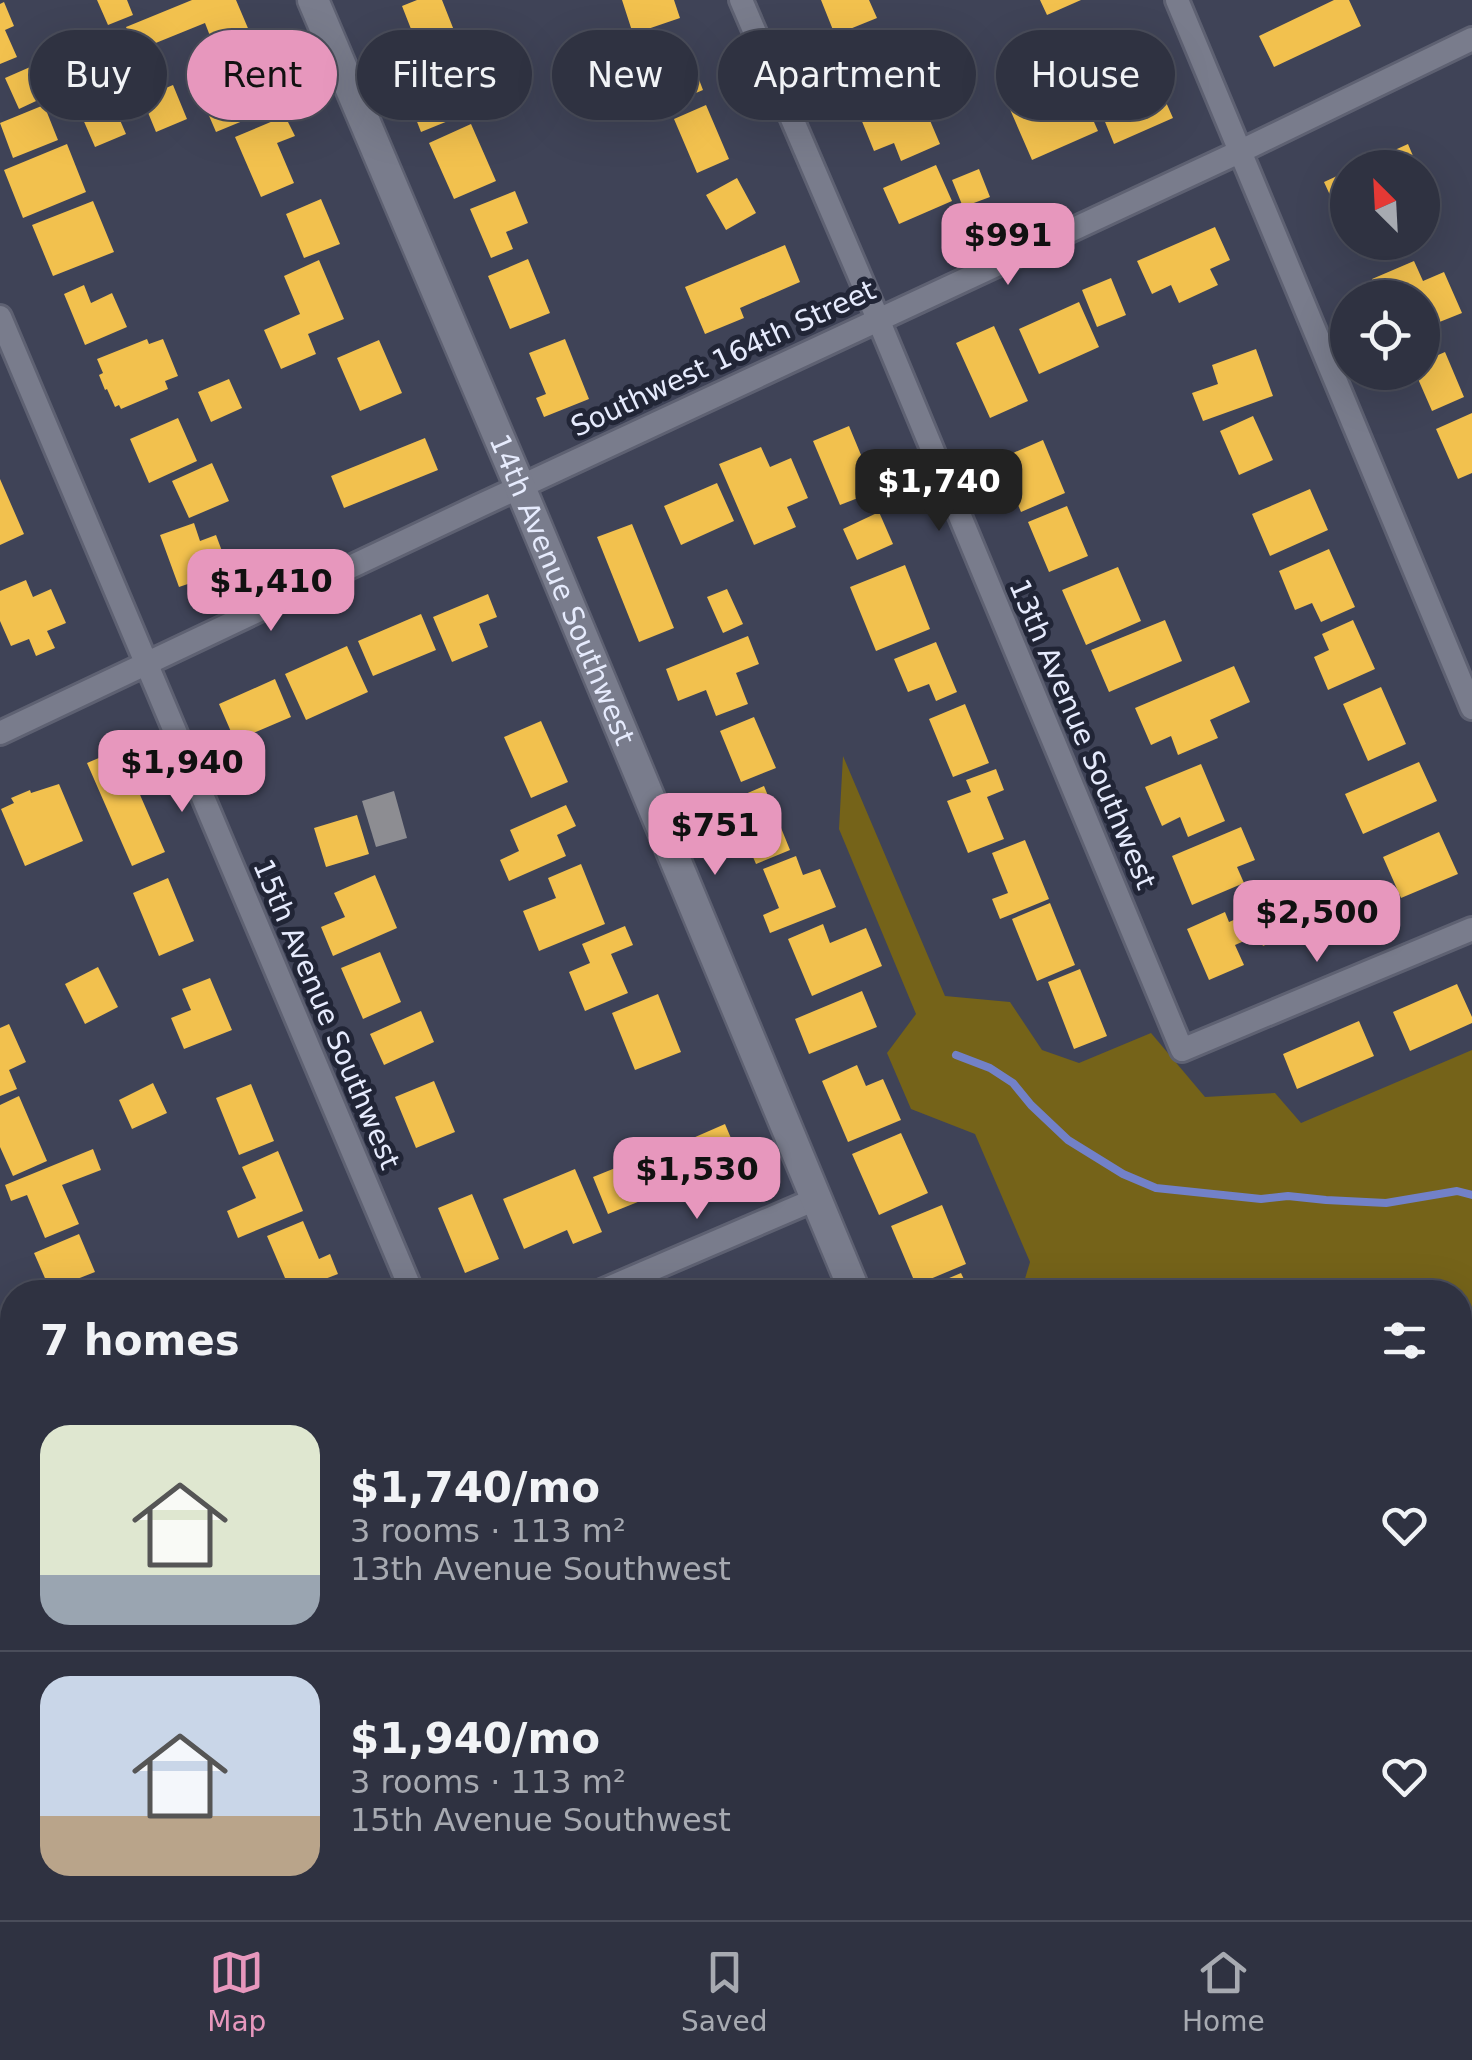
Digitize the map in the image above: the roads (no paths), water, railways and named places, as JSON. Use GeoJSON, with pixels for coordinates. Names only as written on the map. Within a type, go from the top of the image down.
{"type":"FeatureCollection","features":[{"type":"Feature","properties":{"kind":"street","name":"14th Avenue Southwest"},"geometry":{"type":"LineString","coordinates":[[314,0],[850,1280]]}},
{"type":"Feature","properties":{"kind":"street","name":"13th Avenue Southwest"},"geometry":{"type":"LineString","coordinates":[[741,0],[1182,1050],[1472,929]]}},
{"type":"Feature","properties":{"kind":"street"},"geometry":{"type":"LineString","coordinates":[[1177,0],[1472,708]]}},
{"type":"Feature","properties":{"kind":"street","name":"Southwest 164th Street"},"geometry":{"type":"LineString","coordinates":[[0,733],[1472,40]]}},
{"type":"Feature","properties":{"kind":"street","name":"15th Avenue Southwest"},"geometry":{"type":"LineString","coordinates":[[0,317],[407,1280]]}},
{"type":"Feature","properties":{"kind":"street"},"geometry":{"type":"LineString","coordinates":[[626,1280],[816,1199]]}},
{"type":"Feature","properties":{"kind":"waterway"},"geometry":{"type":"LineString","coordinates":[[956,1055],[990,1068],[1013,1083],[1068,1140],[1123,1174],[1156,1188],[1261,1199],[1288,1196],[1386,1203],[1457,1191],[1472,1195]]}}]}
